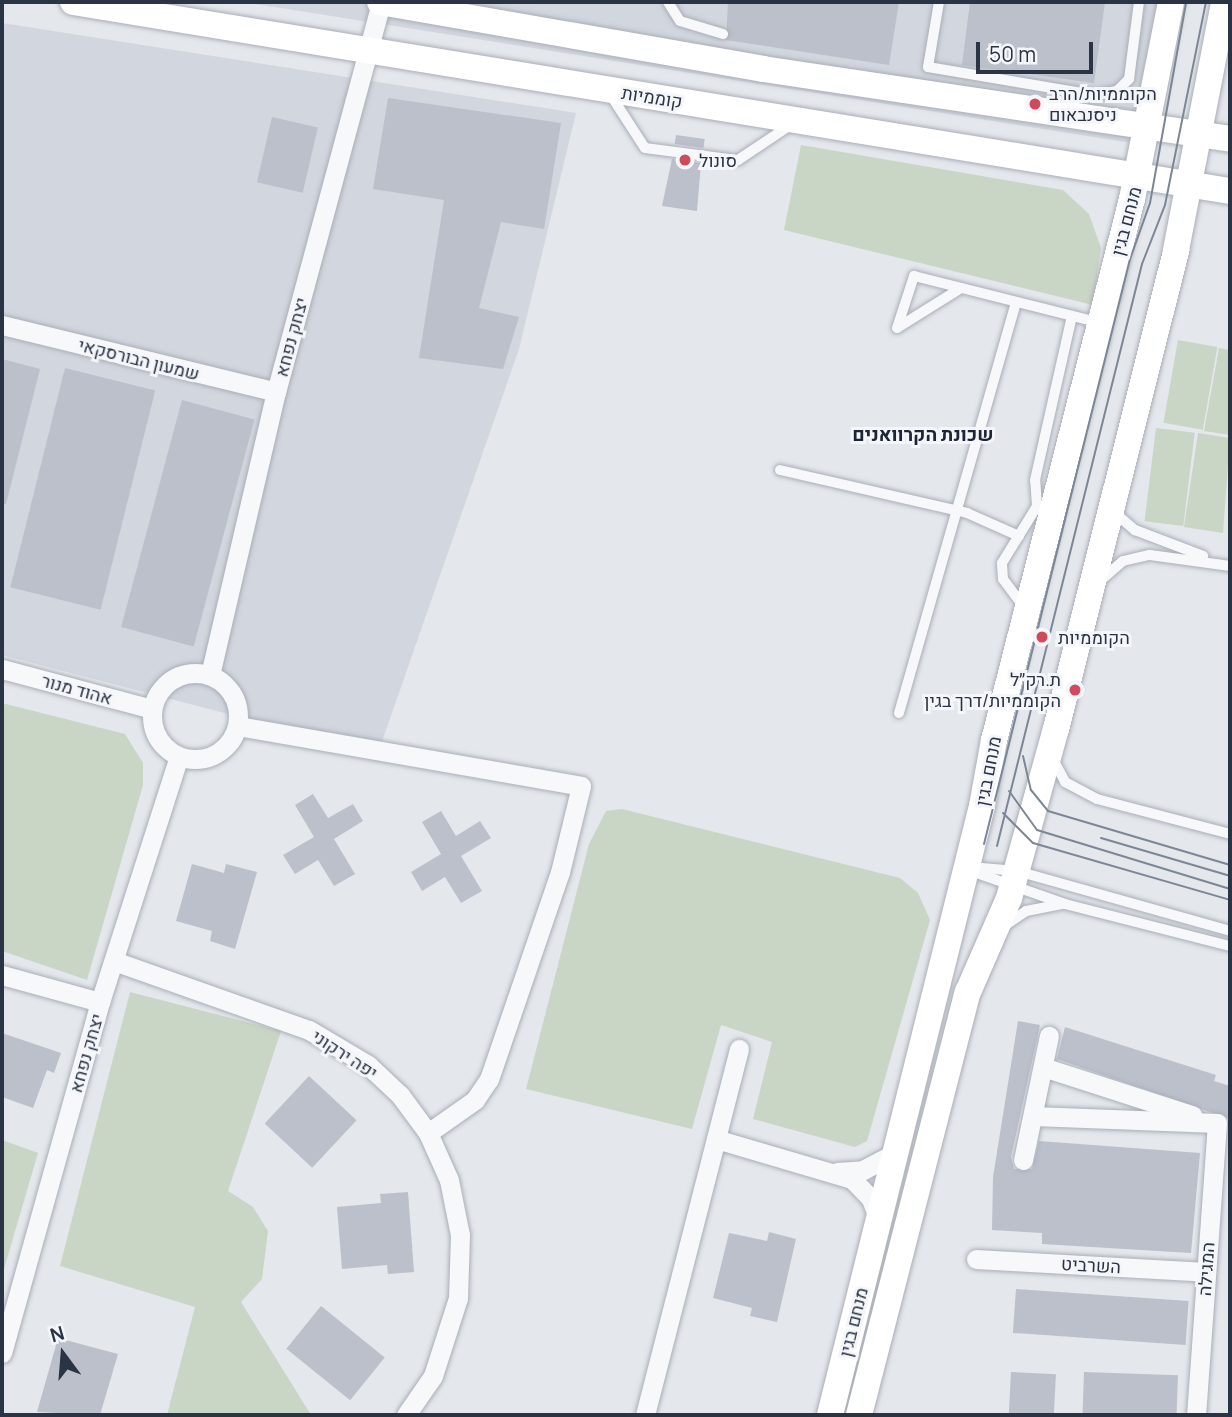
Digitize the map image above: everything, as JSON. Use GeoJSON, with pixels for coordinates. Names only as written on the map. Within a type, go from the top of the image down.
{"type":"FeatureCollection","features":[{"type":"Feature","properties":{"kind":"main road","name":"קוממיות"},"geometry":{"type":"LineString","coordinates":[[73,2],[369,53],[799,119],[1076,165],[1230,194]]}},
{"type":"Feature","properties":{"kind":"main road"},"geometry":{"type":"LineString","coordinates":[[380,2],[1230,139]]}},
{"type":"Feature","properties":{"kind":"main road","name":"מנחם בגין"},"geometry":{"type":"LineString","coordinates":[[830,1415],[1097,322],[1138,177],[1171,2]]}},
{"type":"Feature","properties":{"kind":"main road","name":"מנחם בגין"},"geometry":{"type":"LineString","coordinates":[[859,1415],[968,992],[993,940],[1014,878],[1050,751],[1109,506],[1176,250],[1214,72],[1224,2]]}},
{"type":"Feature","properties":{"kind":"main road"},"geometry":{"type":"LineString","coordinates":[[1214,72],[1216,96],[1230,122]]}},
{"type":"Feature","properties":{"kind":"main road"},"geometry":{"type":"LineString","coordinates":[[1076,165],[1115,189],[1123,232]]}},
{"type":"Feature","properties":{"kind":"main road"},"geometry":{"type":"LineString","coordinates":[[1176,250],[1200,211],[1230,194]]}},
{"type":"Feature","properties":{"kind":"street","name":"יצחק נפחא"},"geometry":{"type":"LineString","coordinates":[[210,675],[276,393],[369,53],[380,2]]}},
{"type":"Feature","properties":{"kind":"street","name":"שמעון הבורסקאי"},"geometry":{"type":"LineString","coordinates":[[2,325],[276,393]]}},
{"type":"Feature","properties":{"kind":"street","name":"אהוד מנור"},"geometry":{"type":"LineString","coordinates":[[2,669],[152,709]]}},
{"type":"Feature","properties":{"kind":"street"},"geometry":{"type":"LineString","coordinates":[[180,675],[210,675],[235,696],[238,726],[222,751],[193,760],[178,756],[156,734],[152,709],[157,694],[180,675]]}},
{"type":"Feature","properties":{"kind":"street"},"geometry":{"type":"LineString","coordinates":[[238,726],[581,786],[560,872],[489,1079],[475,1100],[428,1133]]}},
{"type":"Feature","properties":{"kind":"street","name":"יצחק נפחא"},"geometry":{"type":"LineString","coordinates":[[2,1353],[100,1002],[178,756]]}},
{"type":"Feature","properties":{"kind":"street","name":"יפה ירקוני"},"geometry":{"type":"LineString","coordinates":[[114,961],[309,1030],[368,1065],[400,1095],[428,1133],[449,1180],[460,1235],[458,1298],[433,1376],[405,1415]]}},
{"type":"Feature","properties":{"kind":"street"},"geometry":{"type":"LineString","coordinates":[[2,975],[100,1002]]}},
{"type":"Feature","properties":{"kind":"street"},"geometry":{"type":"LineString","coordinates":[[1023,1160],[1049,1036]]}},
{"type":"Feature","properties":{"kind":"street"},"geometry":{"type":"LineString","coordinates":[[645,1415],[740,1049]]}},
{"type":"Feature","properties":{"kind":"street"},"geometry":{"type":"LineString","coordinates":[[1043,1067],[1224,1125]]}},
{"type":"Feature","properties":{"kind":"street"},"geometry":{"type":"LineString","coordinates":[[1033,1116],[1224,1125]]}},
{"type":"Feature","properties":{"kind":"street","name":"המגילה"},"geometry":{"type":"LineString","coordinates":[[1196,1415],[1210,1205],[1224,1125]]}},
{"type":"Feature","properties":{"kind":"street"},"geometry":{"type":"LineString","coordinates":[[716,1139],[836,1172],[866,1191],[879,1220]]}},
{"type":"Feature","properties":{"kind":"street"},"geometry":{"type":"LineString","coordinates":[[836,1172],[863,1170],[895,1153]]}},
{"type":"Feature","properties":{"kind":"street"},"geometry":{"type":"LineString","coordinates":[[1210,1205],[1230,1206]]}},
{"type":"Feature","properties":{"kind":"street","name":"השרביט"},"geometry":{"type":"LineString","coordinates":[[976,1259],[1206,1272]]}},
{"type":"Feature","properties":{"kind":"lane"},"geometry":{"type":"LineString","coordinates":[[668,2],[680,21],[723,34]]}},
{"type":"Feature","properties":{"kind":"lane"},"geometry":{"type":"LineString","coordinates":[[939,2],[928,67],[1094,94],[1116,91],[1129,79],[1139,2]]}},
{"type":"Feature","properties":{"kind":"lane"},"geometry":{"type":"LineString","coordinates":[[608,91],[645,148],[738,160],[799,119]]}},
{"type":"Feature","properties":{"kind":"lane"},"geometry":{"type":"LineString","coordinates":[[961,288],[897,328],[914,276],[1097,322]]}},
{"type":"Feature","properties":{"kind":"lane"},"geometry":{"type":"LineString","coordinates":[[899,713],[1016,302]]}},
{"type":"Feature","properties":{"kind":"lane"},"geometry":{"type":"LineString","coordinates":[[1027,610],[1003,579],[1006,549],[1019,536],[1037,506],[1035,480],[1072,316]]}},
{"type":"Feature","properties":{"kind":"lane"},"geometry":{"type":"LineString","coordinates":[[780,470],[957,510],[1019,536]]}},
{"type":"Feature","properties":{"kind":"lane"},"geometry":{"type":"LineString","coordinates":[[1109,506],[1135,530],[1230,565]]}},
{"type":"Feature","properties":{"kind":"lane"},"geometry":{"type":"LineString","coordinates":[[1088,594],[1117,565],[1134,557],[1165,555],[1230,565]]}},
{"type":"Feature","properties":{"kind":"lane"},"geometry":{"type":"LineString","coordinates":[[1050,751],[1059,776],[1075,790],[1132,810],[1230,834]]}},
{"type":"Feature","properties":{"kind":"lane"},"geometry":{"type":"LineString","coordinates":[[965,867],[1230,931]]}},
{"type":"Feature","properties":{"kind":"lane"},"geometry":{"type":"LineString","coordinates":[[965,867],[1014,878],[1065,904],[1230,946]]}},
{"type":"Feature","properties":{"kind":"lane"},"geometry":{"type":"LineString","coordinates":[[993,940],[1026,911],[1065,904]]}},
{"type":"Feature","properties":{"kind":"shaded area"},"geometry":{"type":"Polygon","coordinates":[[[243,2],[1175,2],[1157,147],[243,2]]]}},
{"type":"Feature","properties":{"kind":"shaded area"},"geometry":{"type":"Polygon","coordinates":[[[2,23],[576,113],[519,349],[378,753],[2,655],[2,23]]]}},
{"type":"Feature","properties":{"kind":"green space"},"geometry":{"type":"Polygon","coordinates":[[[801,145],[1063,190],[1089,214],[1101,248],[1093,305],[784,230],[801,145]]]}},
{"type":"Feature","properties":{"kind":"green space"},"geometry":{"type":"Polygon","coordinates":[[[1178,340],[1217,347],[1203,430],[1163,423],[1178,340]]]}},
{"type":"Feature","properties":{"kind":"green space"},"geometry":{"type":"Polygon","coordinates":[[[1219,348],[1230,350],[1230,435],[1204,431],[1219,348]]]}},
{"type":"Feature","properties":{"kind":"green space"},"geometry":{"type":"Polygon","coordinates":[[[1156,428],[1195,433],[1183,526],[1145,521],[1156,428]]]}},
{"type":"Feature","properties":{"kind":"green space"},"geometry":{"type":"Polygon","coordinates":[[[1198,433],[1230,438],[1223,533],[1184,527],[1198,433]]]}},
{"type":"Feature","properties":{"kind":"green space"},"geometry":{"type":"Polygon","coordinates":[[[2,703],[125,734],[143,763],[143,785],[87,980],[2,951],[2,703]]]}},
{"type":"Feature","properties":{"kind":"green space"},"geometry":{"type":"Polygon","coordinates":[[[622,809],[900,878],[918,893],[930,920],[867,1141],[855,1147],[753,1119],[772,1042],[721,1025],[692,1129],[526,1089],[589,844],[606,811],[622,809]]]}},
{"type":"Feature","properties":{"kind":"green space"},"geometry":{"type":"Polygon","coordinates":[[[130,992],[281,1031],[228,1191],[253,1207],[268,1231],[262,1279],[241,1302],[311,1415],[167,1415],[195,1307],[60,1266],[130,992]]]}},
{"type":"Feature","properties":{"kind":"green space"},"geometry":{"type":"Polygon","coordinates":[[[2,1140],[38,1153],[2,1276],[2,1140]]]}},
{"type":"Feature","properties":{"kind":"building"},"geometry":{"type":"Polygon","coordinates":[[[728,2],[899,2],[889,65],[726,40],[728,2]]]}},
{"type":"Feature","properties":{"kind":"building"},"geometry":{"type":"Polygon","coordinates":[[[970,2],[1105,2],[1094,83],[962,65],[970,2]]]}},
{"type":"Feature","properties":{"kind":"building"},"geometry":{"type":"Polygon","coordinates":[[[388,98],[561,123],[544,229],[501,222],[479,308],[519,317],[503,369],[419,358],[444,200],[373,189],[388,98]]]}},
{"type":"Feature","properties":{"kind":"building"},"geometry":{"type":"Polygon","coordinates":[[[272,117],[318,128],[303,193],[257,182],[272,117]]]}},
{"type":"Feature","properties":{"kind":"building"},"geometry":{"type":"Polygon","coordinates":[[[676,135],[705,139],[703,148],[675,144],[676,135]]]}},
{"type":"Feature","properties":{"kind":"building"},"geometry":{"type":"Polygon","coordinates":[[[672,159],[701,163],[697,211],[662,206],[672,159]]]}},
{"type":"Feature","properties":{"kind":"building"},"geometry":{"type":"Polygon","coordinates":[[[2,359],[40,369],[6,504],[2,504],[2,359]]]}},
{"type":"Feature","properties":{"kind":"building"},"geometry":{"type":"Polygon","coordinates":[[[65,368],[155,390],[101,610],[10,587],[65,368]]]}},
{"type":"Feature","properties":{"kind":"building"},"geometry":{"type":"Polygon","coordinates":[[[182,400],[254,419],[194,646],[121,627],[182,400]]]}},
{"type":"Feature","properties":{"kind":"building"},"geometry":{"type":"Polygon","coordinates":[[[313,794],[328,818],[353,804],[363,821],[334,839],[355,874],[334,886],[318,860],[295,874],[283,855],[314,837],[295,805],[313,794]]]}},
{"type":"Feature","properties":{"kind":"building"},"geometry":{"type":"Polygon","coordinates":[[[441,811],[456,836],[480,821],[491,838],[461,856],[482,891],[461,903],[445,877],[422,891],[411,872],[441,854],[422,822],[441,811]]]}},
{"type":"Feature","properties":{"kind":"building"},"geometry":{"type":"Polygon","coordinates":[[[192,864],[224,873],[226,864],[257,872],[235,949],[210,941],[212,931],[176,921],[192,864]]]}},
{"type":"Feature","properties":{"kind":"building"},"geometry":{"type":"Polygon","coordinates":[[[1018,1021],[1040,1025],[1011,1157],[1014,1169],[1032,1169],[1039,1141],[1200,1153],[1191,1253],[1042,1244],[1042,1233],[992,1230],[993,1177],[1018,1021]]]}},
{"type":"Feature","properties":{"kind":"building"},"geometry":{"type":"Polygon","coordinates":[[[1065,1027],[1216,1075],[1214,1081],[1230,1086],[1230,1119],[1057,1059],[1065,1027]]]}},
{"type":"Feature","properties":{"kind":"building"},"geometry":{"type":"Polygon","coordinates":[[[2,1033],[61,1053],[54,1073],[47,1070],[33,1108],[2,1097],[2,1033]]]}},
{"type":"Feature","properties":{"kind":"building"},"geometry":{"type":"Polygon","coordinates":[[[309,1076],[357,1120],[312,1168],[265,1124],[309,1076]]]}},
{"type":"Feature","properties":{"kind":"building"},"geometry":{"type":"Polygon","coordinates":[[[408,1192],[414,1272],[388,1274],[387,1265],[342,1269],[337,1207],[381,1203],[380,1194],[408,1192]]]}},
{"type":"Feature","properties":{"kind":"building"},"geometry":{"type":"Polygon","coordinates":[[[769,1232],[796,1239],[777,1322],[750,1316],[752,1308],[713,1298],[729,1233],[767,1241],[769,1232]]]}},
{"type":"Feature","properties":{"kind":"building"},"geometry":{"type":"Polygon","coordinates":[[[1016,1289],[1189,1301],[1186,1345],[1013,1333],[1016,1289]]]}},
{"type":"Feature","properties":{"kind":"building"},"geometry":{"type":"Polygon","coordinates":[[[321,1306],[385,1358],[350,1400],[286,1349],[321,1306]]]}},
{"type":"Feature","properties":{"kind":"building"},"geometry":{"type":"Polygon","coordinates":[[[58,1338],[118,1354],[100,1415],[37,1412],[58,1338]]]}},
{"type":"Feature","properties":{"kind":"building"},"geometry":{"type":"Polygon","coordinates":[[[1011,1372],[1056,1374],[1054,1415],[1009,1413],[1011,1372]]]}},
{"type":"Feature","properties":{"kind":"building"},"geometry":{"type":"Polygon","coordinates":[[[1084,1372],[1178,1375],[1177,1415],[1083,1413],[1084,1372]]]}},
{"type":"Feature","properties":{"kind":"tram line"},"geometry":{"type":"LineString","coordinates":[[984,844],[1130,259],[1150,203],[1186,2]]}},
{"type":"Feature","properties":{"kind":"tram line"},"geometry":{"type":"LineString","coordinates":[[997,846],[1142,264],[1165,205],[1206,2]]}},
{"type":"Feature","properties":{"kind":"tram line"},"geometry":{"type":"LineString","coordinates":[[1023,756],[1031,790],[1048,811],[1230,865]]}},
{"type":"Feature","properties":{"kind":"tram line"},"geometry":{"type":"LineString","coordinates":[[1009,791],[1037,830],[1230,889]]}},
{"type":"Feature","properties":{"kind":"tram line"},"geometry":{"type":"LineString","coordinates":[[1003,813],[1033,843],[1230,900]]}},
{"type":"Feature","properties":{"kind":"tram line"},"geometry":{"type":"LineString","coordinates":[[1101,838],[1230,876]]}},
{"type":"Feature","properties":{"kind":"place","name":"הקוממיות/הרב ניסנבאום"},"geometry":{"type":"Point","coordinates":[1035,104]}},
{"type":"Feature","properties":{"kind":"place","name":"סונול"},"geometry":{"type":"Point","coordinates":[685,160]}},
{"type":"Feature","properties":{"kind":"place","name":"הקוממיות"},"geometry":{"type":"Point","coordinates":[1042,637]}},
{"type":"Feature","properties":{"kind":"place","name":"ת.רק״ל הקוממיות/דרך בגין"},"geometry":{"type":"Point","coordinates":[1075,690]}},
{"type":"Feature","properties":{"kind":"district","name":"שכונת הקרוואנים"},"geometry":{"type":"Point","coordinates":[923,435]}}]}
